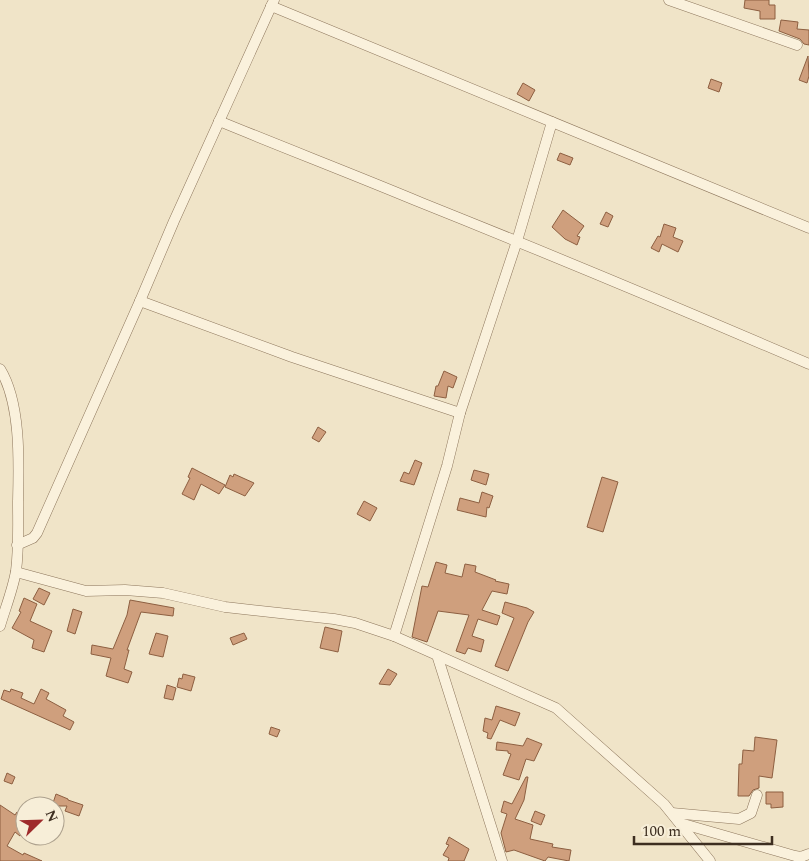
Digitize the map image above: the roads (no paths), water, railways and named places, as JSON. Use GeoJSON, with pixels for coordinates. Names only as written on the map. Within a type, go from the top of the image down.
{"type":"FeatureCollection","features":[{"type":"Feature","properties":{"kind":"street"},"geometry":{"type":"LineString","coordinates":[[669,0],[797,45]]}},
{"type":"Feature","properties":{"kind":"street"},"geometry":{"type":"LineString","coordinates":[[17,545],[33,538],[37,533],[273,3],[552,122],[809,228]]}},
{"type":"Feature","properties":{"kind":"street"},"geometry":{"type":"LineString","coordinates":[[219,121],[517,241],[809,364]]}},
{"type":"Feature","properties":{"kind":"street"},"geometry":{"type":"LineString","coordinates":[[394,636],[447,466],[460,413],[517,241],[552,122]]}},
{"type":"Feature","properties":{"kind":"street"},"geometry":{"type":"LineString","coordinates":[[140,301],[292,357],[460,413]]}},
{"type":"Feature","properties":{"kind":"street"},"geometry":{"type":"LineString","coordinates":[[0,369],[8,387],[13,406],[18,462],[16,572],[0,626]]}},
{"type":"Feature","properties":{"kind":"street"},"geometry":{"type":"LineString","coordinates":[[16,572],[86,590],[125,590],[163,593],[225,607],[334,620],[355,624],[394,636],[556,708],[664,804],[710,861]]}},
{"type":"Feature","properties":{"kind":"street"},"geometry":{"type":"LineString","coordinates":[[437,655],[502,861]]}},
{"type":"Feature","properties":{"kind":"street"},"geometry":{"type":"LineString","coordinates":[[672,813],[739,819],[751,813],[757,795]]}},
{"type":"Feature","properties":{"kind":"street"},"geometry":{"type":"LineString","coordinates":[[680,823],[795,856],[801,857],[809,854]]}}]}
